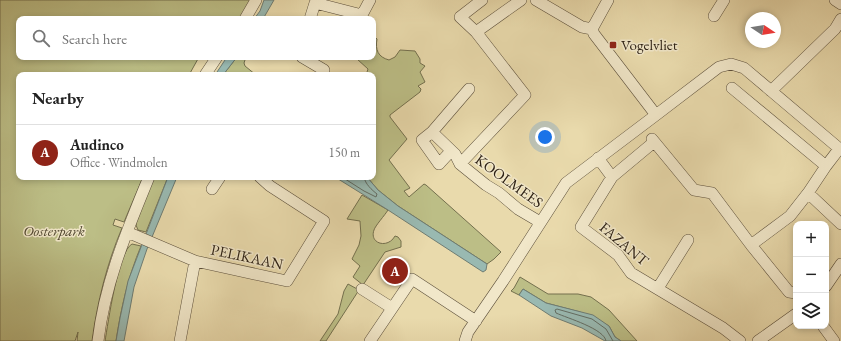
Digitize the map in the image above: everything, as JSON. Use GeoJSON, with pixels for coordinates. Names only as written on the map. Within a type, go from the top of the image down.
{"type":"FeatureCollection","features":[{"type":"Feature","properties":{"kind":"street"},"geometry":{"type":"LineString","coordinates":[[247,16],[256,0]]}},
{"type":"Feature","properties":{"kind":"street"},"geometry":{"type":"LineString","coordinates":[[311,16],[315,1],[362,15],[370,0]]}},
{"type":"Feature","properties":{"kind":"street","name":"KOOLMEES"},"geometry":{"type":"LineString","coordinates":[[460,164],[525,95],[476,32],[460,17],[482,0]]}},
{"type":"Feature","properties":{"kind":"street"},"geometry":{"type":"LineString","coordinates":[[476,32],[521,0]]}},
{"type":"Feature","properties":{"kind":"street"},"geometry":{"type":"LineString","coordinates":[[536,0],[582,27],[592,29]]}},
{"type":"Feature","properties":{"kind":"street"},"geometry":{"type":"LineString","coordinates":[[592,29],[608,0]]}},
{"type":"Feature","properties":{"kind":"street"},"geometry":{"type":"LineString","coordinates":[[714,16],[724,0]]}},
{"type":"Feature","properties":{"kind":"street"},"geometry":{"type":"LineString","coordinates":[[835,0],[841,4]]}},
{"type":"Feature","properties":{"kind":"street"},"geometry":{"type":"LineString","coordinates":[[771,91],[834,29],[841,19]]}},
{"type":"Feature","properties":{"kind":"street"},"geometry":{"type":"LineString","coordinates":[[592,29],[594,34],[656,115]]}},
{"type":"Feature","properties":{"kind":"street"},"geometry":{"type":"LineString","coordinates":[[207,72],[215,60]]}},
{"type":"Feature","properties":{"kind":"street"},"geometry":{"type":"LineString","coordinates":[[307,60],[324,70],[323,72]]}},
{"type":"Feature","properties":{"kind":"street"},"geometry":{"type":"LineString","coordinates":[[465,341],[468,332],[503,281],[566,183],[719,67],[732,64],[744,68],[840,150],[826,166],[790,216],[751,245]]}},
{"type":"Feature","properties":{"kind":"street"},"geometry":{"type":"LineString","coordinates":[[732,88],[826,166]]}},
{"type":"Feature","properties":{"kind":"street"},"geometry":{"type":"LineString","coordinates":[[451,151],[439,164],[422,140],[432,132],[469,89]]}},
{"type":"Feature","properties":{"kind":"street","name":"KOOLMEES"},"geometry":{"type":"LineString","coordinates":[[432,132],[451,151],[460,164],[518,209],[540,222]]}},
{"type":"Feature","properties":{"kind":"street","name":"FAZANT"},"geometry":{"type":"LineString","coordinates":[[740,341],[723,328],[632,273],[618,255],[581,227],[612,177],[653,140],[694,190],[712,193],[789,292],[793,293]]}},
{"type":"Feature","properties":{"kind":"street"},"geometry":{"type":"LineString","coordinates":[[598,158],[612,177]]}},
{"type":"Feature","properties":{"kind":"street"},"geometry":{"type":"LineString","coordinates":[[98,341],[107,290],[116,261],[148,180]]}},
{"type":"Feature","properties":{"kind":"street"},"geometry":{"type":"LineString","coordinates":[[212,189],[218,180]]}},
{"type":"Feature","properties":{"kind":"street","name":"PELIKAAN"},"geometry":{"type":"LineString","coordinates":[[127,232],[195,261],[287,281],[324,221],[263,180]]}},
{"type":"Feature","properties":{"kind":"street"},"geometry":{"type":"LineString","coordinates":[[808,193],[841,224]]}},
{"type":"Feature","properties":{"kind":"street","name":"FAZANT"},"geometry":{"type":"LineString","coordinates":[[658,288],[688,240]]}},
{"type":"Feature","properties":{"kind":"street","name":"PELIKAAN"},"geometry":{"type":"LineString","coordinates":[[182,341],[195,261]]}},
{"type":"Feature","properties":{"kind":"street"},"geometry":{"type":"LineString","coordinates":[[829,282],[841,264]]}},
{"type":"Feature","properties":{"kind":"street"},"geometry":{"type":"LineString","coordinates":[[370,341],[412,279],[476,321]]}},
{"type":"Feature","properties":{"kind":"street"},"geometry":{"type":"LineString","coordinates":[[362,289],[392,308]]}},
{"type":"Feature","properties":{"kind":"street"},"geometry":{"type":"LineString","coordinates":[[758,341],[793,316]]}},
{"type":"Feature","properties":{"kind":"street"},"geometry":{"type":"LineString","coordinates":[[825,329],[834,341]]}},
{"type":"Feature","properties":{"kind":"green space","name":"Oosterpark"},"geometry":{"type":"Polygon","coordinates":[[[0,0],[252,0],[242,16],[16,16],[16,60],[197,60],[191,72],[16,72],[16,180],[142,180],[124,222],[115,219],[113,225],[122,228],[103,283],[92,341],[77,341],[78,332],[75,341],[0,341],[0,0]]]}},
{"type":"Feature","properties":{"kind":"green space"},"geometry":{"type":"Polygon","coordinates":[[[376,46],[380,55],[389,60],[395,57],[400,50],[415,51],[420,59],[420,63],[425,66],[420,72],[425,82],[418,86],[421,89],[420,92],[390,115],[407,139],[389,160],[410,188],[404,191],[409,197],[424,184],[426,185],[501,252],[487,264],[398,206],[378,190],[370,180],[376,180],[376,72],[367,72],[368,69],[358,60],[376,60],[376,46]]]}},
{"type":"Feature","properties":{"kind":"green space"},"geometry":{"type":"Polygon","coordinates":[[[235,60],[245,60],[245,66],[252,72],[225,72],[235,60]]]}},
{"type":"Feature","properties":{"kind":"green space"},"geometry":{"type":"Polygon","coordinates":[[[153,180],[167,180],[146,232],[138,230],[136,225],[137,218],[153,180]]]}},
{"type":"Feature","properties":{"kind":"green space"},"geometry":{"type":"Polygon","coordinates":[[[362,195],[388,210],[374,230],[374,239],[384,244],[388,243],[395,236],[401,241],[401,247],[385,252],[363,285],[353,277],[360,266],[352,259],[359,245],[361,236],[360,221],[347,219],[362,195]]]}},
{"type":"Feature","properties":{"kind":"green space"},"geometry":{"type":"Polygon","coordinates":[[[132,244],[141,246],[132,269],[120,317],[116,341],[105,341],[118,273],[127,249],[132,244]]]}},
{"type":"Feature","properties":{"kind":"green space"},"geometry":{"type":"Polygon","coordinates":[[[520,277],[548,294],[578,294],[591,297],[609,310],[637,341],[621,341],[615,337],[609,326],[580,312],[546,303],[523,289],[519,295],[511,291],[520,277]]]}},
{"type":"Feature","properties":{"kind":"green space"},"geometry":{"type":"Polygon","coordinates":[[[348,284],[359,290],[326,341],[320,341],[338,314],[344,291],[348,284]]]}},
{"type":"Feature","properties":{"kind":"water"},"geometry":{"type":"Polygon","coordinates":[[[264,0],[274,0],[265,16],[256,16],[264,0]]]}},
{"type":"Feature","properties":{"kind":"water"},"geometry":{"type":"Polygon","coordinates":[[[225,60],[235,60],[225,72],[217,72],[225,60]]]}},
{"type":"Feature","properties":{"kind":"water"},"geometry":{"type":"Polygon","coordinates":[[[167,180],[176,180],[147,249],[134,287],[124,341],[116,341],[128,281],[167,180]]]}},
{"type":"Feature","properties":{"kind":"water"},"geometry":{"type":"Polygon","coordinates":[[[340,180],[370,180],[378,190],[398,206],[487,264],[486,270],[483,272],[340,180]]]}},
{"type":"Feature","properties":{"kind":"water"},"geometry":{"type":"Polygon","coordinates":[[[523,289],[546,303],[593,315],[609,326],[615,337],[621,341],[605,341],[582,328],[551,316],[519,295],[523,289]]]}},
{"type":"Feature","properties":{"kind":"place","name":"Vogelvliet"},"geometry":{"type":"Point","coordinates":[613,45]}},
{"type":"Feature","properties":{"kind":"place","name":"Audinco"},"geometry":{"type":"Point","coordinates":[395,271]}}]}
